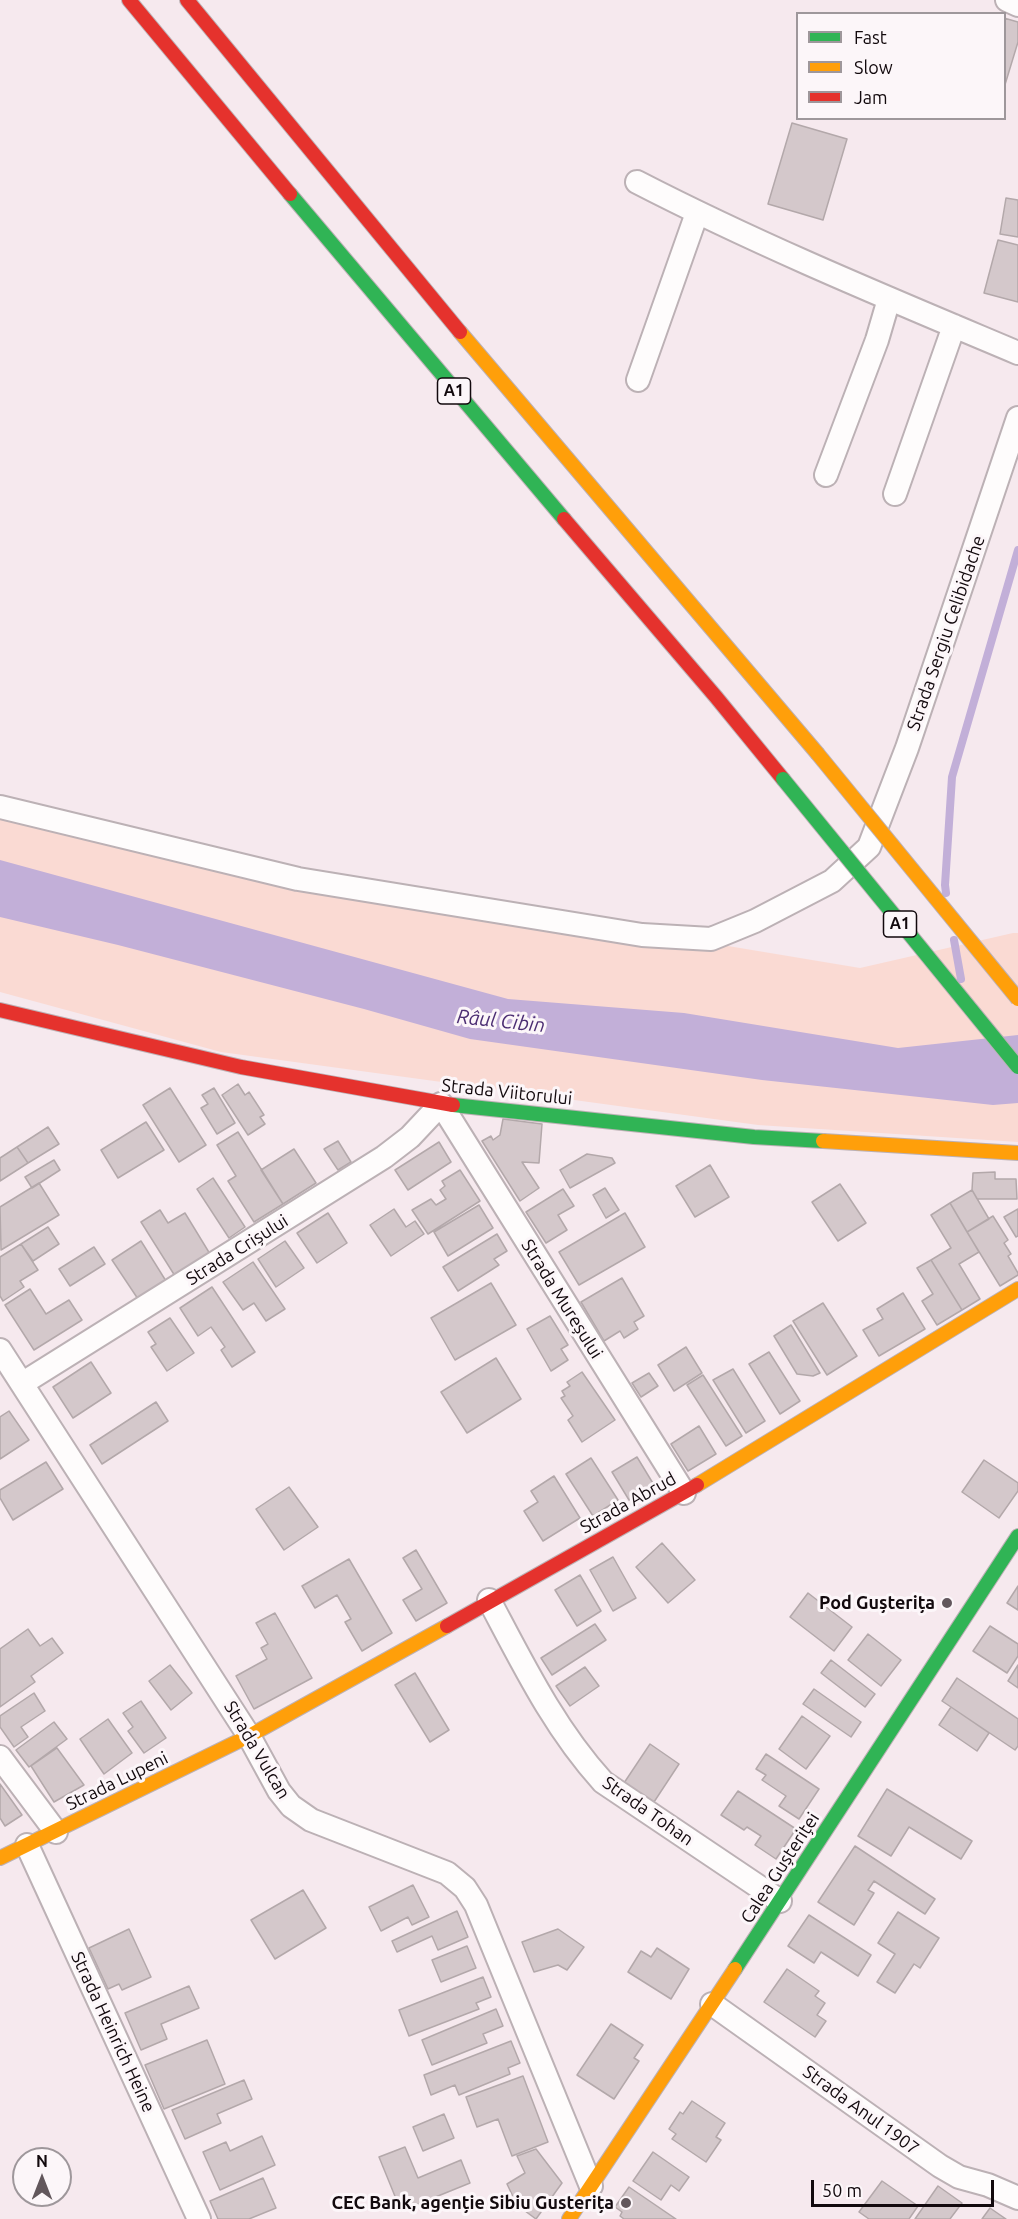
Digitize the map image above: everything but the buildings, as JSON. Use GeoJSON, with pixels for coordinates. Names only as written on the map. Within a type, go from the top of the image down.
{"type":"FeatureCollection","features":[{"type":"Feature","properties":{"kind":"main road","name":"A1"},"geometry":{"type":"LineString","coordinates":[[129,0],[462,400],[708,688],[1018,1067]]}},
{"type":"Feature","properties":{"kind":"main road","name":"A1"},"geometry":{"type":"LineString","coordinates":[[187,0],[458,331],[817,753],[1018,999]]}},
{"type":"Feature","properties":{"kind":"main road","name":"Strada Viitorului"},"geometry":{"type":"LineString","coordinates":[[0,1010],[242,1067],[441,1104],[754,1137],[1018,1154]]}},
{"type":"Feature","properties":{"kind":"main road","name":"Strada Abrud"},"geometry":{"type":"LineString","coordinates":[[249,1736],[684,1493],[1018,1289]]}},
{"type":"Feature","properties":{"kind":"main road","name":"Calea Gușteriței"},"geometry":{"type":"LineString","coordinates":[[569,2219],[1015,1547]]}},
{"type":"Feature","properties":{"kind":"main road","name":"Strada Lupeni"},"geometry":{"type":"LineString","coordinates":[[0,1857],[56,1832],[249,1736]]}},
{"type":"Feature","properties":{"kind":"street"},"geometry":{"type":"LineString","coordinates":[[1006,0],[1018,5]]}},
{"type":"Feature","properties":{"kind":"street"},"geometry":{"type":"LineString","coordinates":[[637,182],[697,213],[1018,353]]}},
{"type":"Feature","properties":{"kind":"street"},"geometry":{"type":"LineString","coordinates":[[638,380],[697,213]]}},
{"type":"Feature","properties":{"kind":"street"},"geometry":{"type":"LineString","coordinates":[[826,475],[890,299]]}},
{"type":"Feature","properties":{"kind":"street"},"geometry":{"type":"LineString","coordinates":[[895,494],[954,326]]}},
{"type":"Feature","properties":{"kind":"street","name":"Strada Sergiu Celibidache"},"geometry":{"type":"LineString","coordinates":[[0,807],[298,879],[642,935],[711,939],[755,921],[832,881],[869,847],[907,748],[1018,418]]}},
{"type":"Feature","properties":{"kind":"street","name":"Strada Crișului"},"geometry":{"type":"LineString","coordinates":[[23,1383],[384,1157],[410,1137],[441,1104]]}},
{"type":"Feature","properties":{"kind":"street","name":"Strada Mureșului"},"geometry":{"type":"LineString","coordinates":[[441,1104],[684,1493]]}},
{"type":"Feature","properties":{"kind":"street","name":"Strada Vulcan"},"geometry":{"type":"LineString","coordinates":[[0,1350],[249,1736],[279,1791],[291,1806],[310,1820],[447,1873],[465,1888],[476,1905],[591,2186]]}},
{"type":"Feature","properties":{"kind":"street","name":"Strada Tohan"},"geometry":{"type":"LineString","coordinates":[[489,1600],[562,1731],[580,1757],[603,1782],[780,1901]]}},
{"type":"Feature","properties":{"kind":"street"},"geometry":{"type":"LineString","coordinates":[[0,1757],[56,1832]]}},
{"type":"Feature","properties":{"kind":"street","name":"Strada Heinrich Heine"},"geometry":{"type":"LineString","coordinates":[[27,1845],[200,2219]]}},
{"type":"Feature","properties":{"kind":"street","name":"Strada Anul 1907"},"geometry":{"type":"LineString","coordinates":[[712,2004],[940,2166],[959,2177],[988,2185],[1018,2198]]}},
{"type":"Feature","properties":{"kind":"shaded area"},"geometry":{"type":"Polygon","coordinates":[[[0,802],[417,903],[488,906],[860,968],[1018,933],[1018,1142],[758,1125],[221,1052],[0,992],[0,802]]]}},
{"type":"Feature","properties":{"kind":"water","name":"Râul Cibin"},"geometry":{"type":"Polygon","coordinates":[[[0,860],[508,999],[684,1013],[898,1048],[1018,1035],[1018,1103],[993,1105],[762,1080],[470,1039],[118,945],[0,917],[0,860]]]}},
{"type":"Feature","properties":{"kind":"waterway"},"geometry":{"type":"LineString","coordinates":[[946,893],[952,777],[1018,550]]}},
{"type":"Feature","properties":{"kind":"waterway"},"geometry":{"type":"LineString","coordinates":[[954,940],[961,979]]}},
{"type":"Feature","properties":{"kind":"traffic: fast"},"geometry":{"type":"LineString","coordinates":[[290,194],[564,519]]}},
{"type":"Feature","properties":{"kind":"traffic: fast"},"geometry":{"type":"LineString","coordinates":[[783,779],[1018,1067]]}},
{"type":"Feature","properties":{"kind":"traffic: fast"},"geometry":{"type":"LineString","coordinates":[[453,1105],[754,1137],[823,1141]]}},
{"type":"Feature","properties":{"kind":"traffic: fast"},"geometry":{"type":"LineString","coordinates":[[735,1969],[1018,1536]]}},
{"type":"Feature","properties":{"kind":"traffic: slow"},"geometry":{"type":"LineString","coordinates":[[460,332],[817,753]]}},
{"type":"Feature","properties":{"kind":"traffic: slow"},"geometry":{"type":"LineString","coordinates":[[817,753],[1018,999]]}},
{"type":"Feature","properties":{"kind":"traffic: slow"},"geometry":{"type":"LineString","coordinates":[[823,1141],[1018,1153]]}},
{"type":"Feature","properties":{"kind":"traffic: slow"},"geometry":{"type":"LineString","coordinates":[[697,1485],[1018,1289]]}},
{"type":"Feature","properties":{"kind":"traffic: slow"},"geometry":{"type":"LineString","coordinates":[[0,1858],[249,1736],[447,1626]]}},
{"type":"Feature","properties":{"kind":"traffic: slow"},"geometry":{"type":"LineString","coordinates":[[569,2219],[735,1969]]}},
{"type":"Feature","properties":{"kind":"traffic: jam"},"geometry":{"type":"LineString","coordinates":[[129,0],[290,194]]}},
{"type":"Feature","properties":{"kind":"traffic: jam"},"geometry":{"type":"LineString","coordinates":[[187,0],[460,332]]}},
{"type":"Feature","properties":{"kind":"traffic: jam"},"geometry":{"type":"LineString","coordinates":[[564,519],[783,779]]}},
{"type":"Feature","properties":{"kind":"traffic: jam"},"geometry":{"type":"LineString","coordinates":[[0,1010],[241,1067],[453,1105]]}},
{"type":"Feature","properties":{"kind":"traffic: jam"},"geometry":{"type":"LineString","coordinates":[[447,1626],[697,1485]]}},
{"type":"Feature","properties":{"kind":"place","name":"Pod Gușterița"},"geometry":{"type":"Point","coordinates":[947,1603]}},
{"type":"Feature","properties":{"kind":"place","name":"CEC Bank, agenție Sibiu Gusterița"},"geometry":{"type":"Point","coordinates":[626,2203]}}]}
